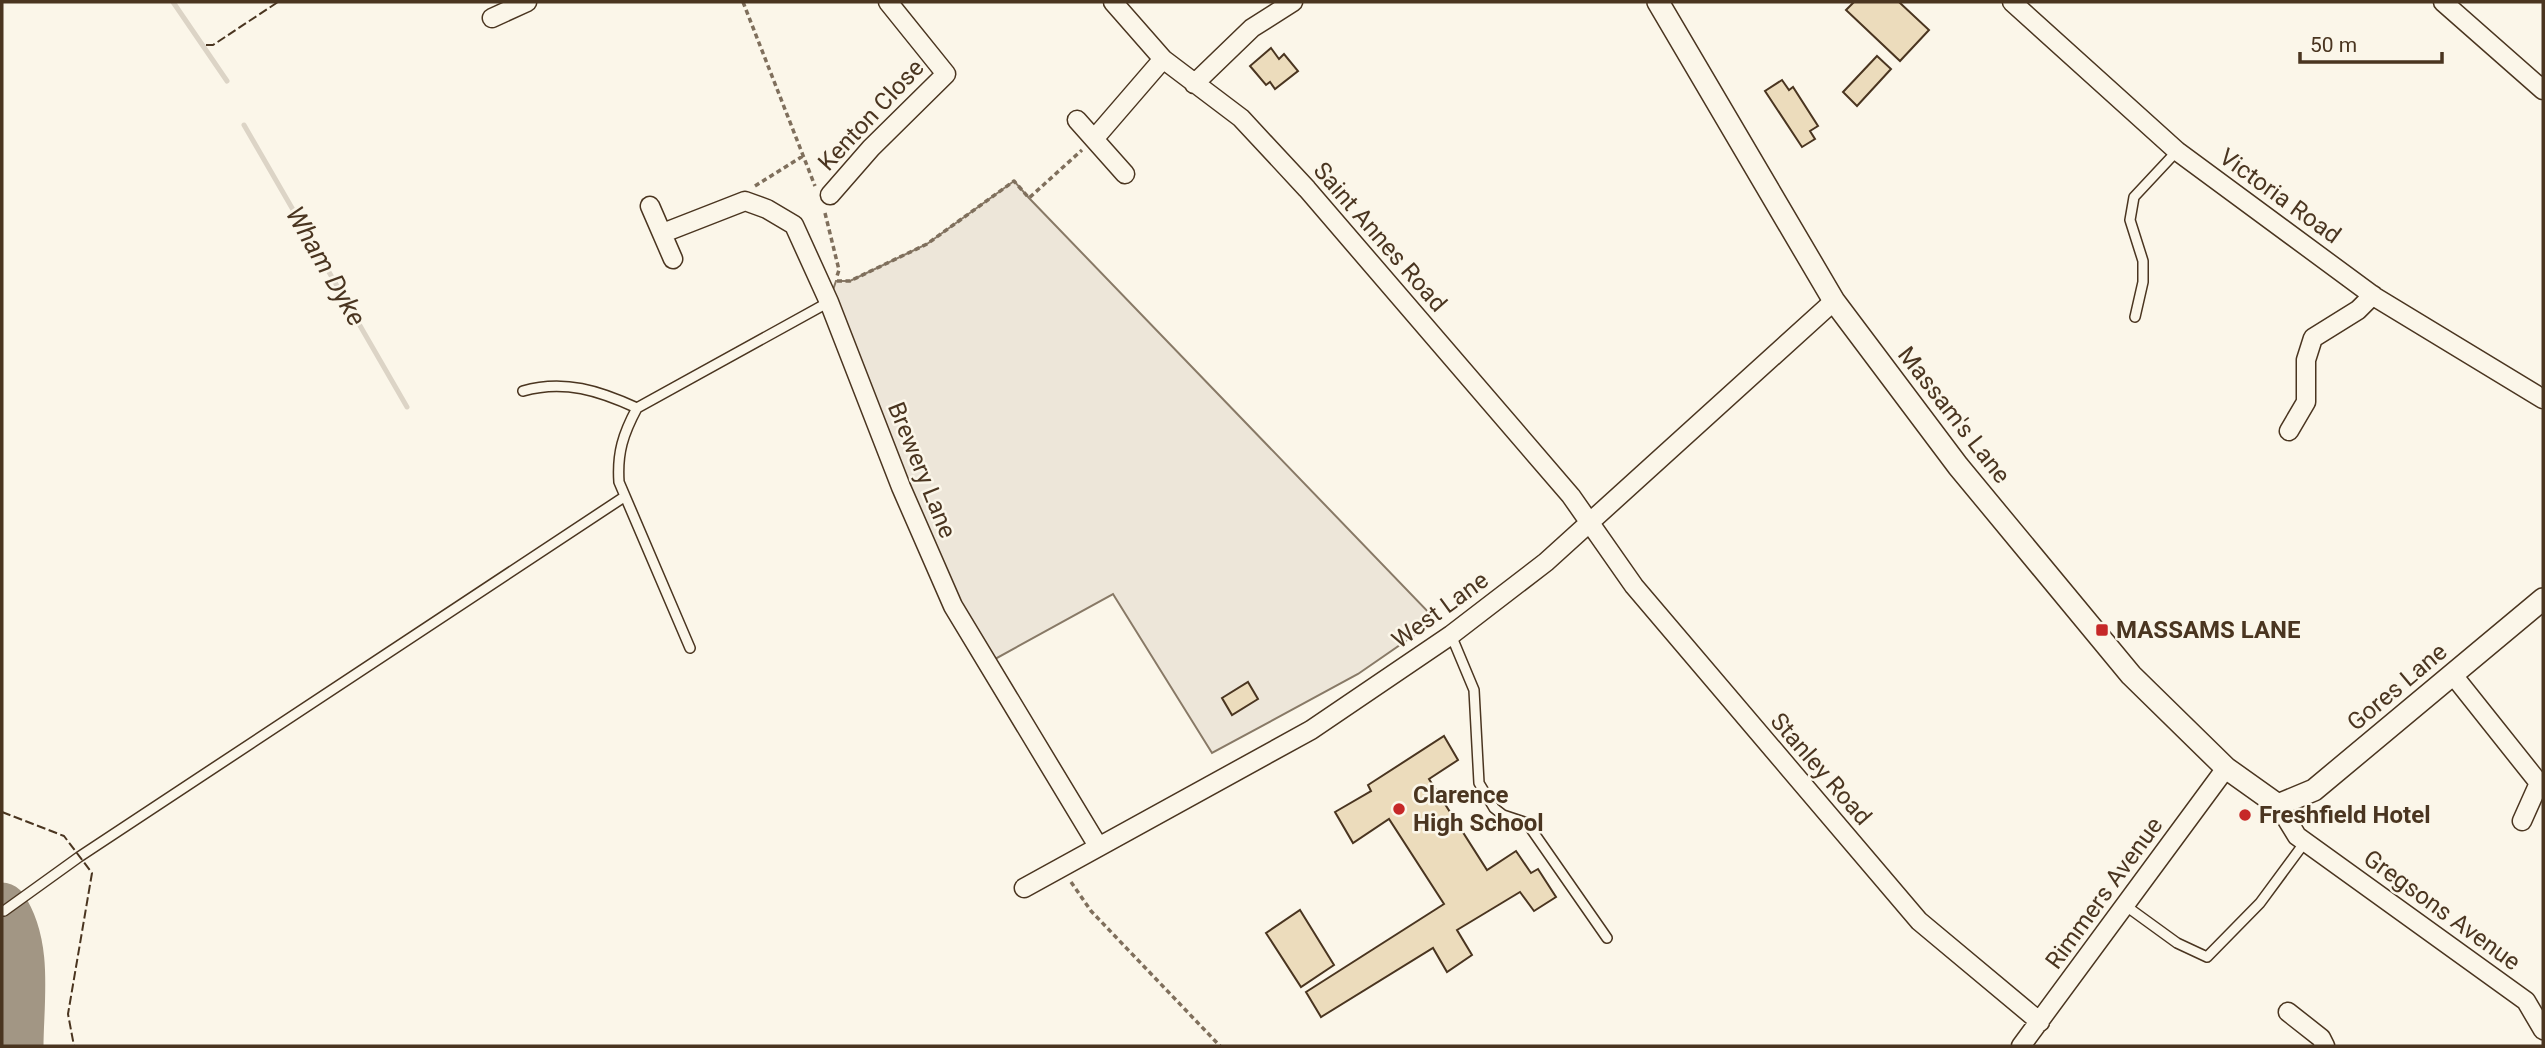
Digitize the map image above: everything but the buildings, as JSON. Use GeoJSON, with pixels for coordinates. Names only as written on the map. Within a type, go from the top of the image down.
{"type":"FeatureCollection","features":[{"type":"Feature","properties":{"kind":"street"},"geometry":{"type":"LineString","coordinates":[[492,18],[527,2]]}},
{"type":"Feature","properties":{"kind":"street","name":"Kenton Close"},"geometry":{"type":"LineString","coordinates":[[823,198],[946,75],[888,2]]}},
{"type":"Feature","properties":{"kind":"street","name":"Saint Annes Road"},"geometry":{"type":"LineString","coordinates":[[1114,2],[1163,59],[1241,118],[1307,189],[1571,496],[1589,524]]}},
{"type":"Feature","properties":{"kind":"street"},"geometry":{"type":"LineString","coordinates":[[1194,84],[1252,28],[1293,2]]}},
{"type":"Feature","properties":{"kind":"street","name":"Massam's Lane"},"geometry":{"type":"LineString","coordinates":[[1658,2],[1834,301],[1958,466],[2131,675],[2226,768],[2278,805]]}},
{"type":"Feature","properties":{"kind":"street","name":"Victoria Road"},"geometry":{"type":"LineString","coordinates":[[2012,2],[2177,150],[2373,295],[2543,400]]}},
{"type":"Feature","properties":{"kind":"street"},"geometry":{"type":"LineString","coordinates":[[2443,2],[2543,90]]}},
{"type":"Feature","properties":{"kind":"street"},"geometry":{"type":"LineString","coordinates":[[1094,139],[1163,59]]}},
{"type":"Feature","properties":{"kind":"street"},"geometry":{"type":"LineString","coordinates":[[1077,120],[1125,174]]}},
{"type":"Feature","properties":{"kind":"street"},"geometry":{"type":"LineString","coordinates":[[663,233],[745,201]]}},
{"type":"Feature","properties":{"kind":"street","name":"Brewery Lane"},"geometry":{"type":"LineString","coordinates":[[745,201],[767,209],[794,225],[829,302],[901,487],[953,606],[1098,846]]}},
{"type":"Feature","properties":{"kind":"street"},"geometry":{"type":"LineString","coordinates":[[650,206],[673,259]]}},
{"type":"Feature","properties":{"kind":"street"},"geometry":{"type":"LineString","coordinates":[[2289,430],[2306,402],[2306,360],[2313,338],[2358,310],[2373,295]]}},
{"type":"Feature","properties":{"kind":"street","name":"West Lane"},"geometry":{"type":"LineString","coordinates":[[1024,888],[1311,730],[1451,635],[1546,562],[1834,301]]}},
{"type":"Feature","properties":{"kind":"street","name":"Stanley Road"},"geometry":{"type":"LineString","coordinates":[[1589,524],[1634,586],[1727,699],[1919,922],[2040,1022]]}},
{"type":"Feature","properties":{"kind":"street","name":"Gores Lane"},"geometry":{"type":"LineString","coordinates":[[2278,805],[2314,790],[2543,599]]}},
{"type":"Feature","properties":{"kind":"street"},"geometry":{"type":"LineString","coordinates":[[2453,675],[2539,783],[2522,821]]}},
{"type":"Feature","properties":{"kind":"street","name":"Rimmers Avenue"},"geometry":{"type":"LineString","coordinates":[[2021,1046],[2226,768]]}},
{"type":"Feature","properties":{"kind":"street","name":"Gregsons Avenue"},"geometry":{"type":"LineString","coordinates":[[2278,805],[2297,836],[2526,1001],[2543,1030]]}},
{"type":"Feature","properties":{"kind":"street"},"geometry":{"type":"LineString","coordinates":[[2288,1012],[2321,1038],[2325,1046]]}},
{"type":"Feature","properties":{"kind":"lane"},"geometry":{"type":"LineString","coordinates":[[2135,317],[2143,282],[2143,261],[2130,220],[2134,197],[2177,150]]}},
{"type":"Feature","properties":{"kind":"lane"},"geometry":{"type":"LineString","coordinates":[[690,648],[619,482],[618,456],[625,430],[637,408],[829,302]]}},
{"type":"Feature","properties":{"kind":"lane"},"geometry":{"type":"LineString","coordinates":[[523,391],[546,384],[594,390],[637,408]]}},
{"type":"Feature","properties":{"kind":"lane"},"geometry":{"type":"LineString","coordinates":[[4,911],[79,857],[624,497]]}},
{"type":"Feature","properties":{"kind":"lane"},"geometry":{"type":"LineString","coordinates":[[1451,635],[1474,690],[1479,783],[1485,797],[1503,815],[1527,823],[1607,938]]}},
{"type":"Feature","properties":{"kind":"lane"},"geometry":{"type":"LineString","coordinates":[[2126,906],[2177,943],[2207,957],[2260,903],[2305,842]]}},
{"type":"Feature","properties":{"kind":"path"},"geometry":{"type":"LineString","coordinates":[[743,2],[803,156],[823,198],[839,270],[829,302]]}},
{"type":"Feature","properties":{"kind":"path"},"geometry":{"type":"LineString","coordinates":[[836,281],[850,281],[927,244],[1014,181],[1029,198],[1094,139]]}},
{"type":"Feature","properties":{"kind":"path"},"geometry":{"type":"LineString","coordinates":[[745,201],[746,192],[803,156]]}},
{"type":"Feature","properties":{"kind":"path"},"geometry":{"type":"LineString","coordinates":[[1062,869],[1091,911],[1220,1046]]}},
{"type":"Feature","properties":{"kind":"shaded area"},"geometry":{"type":"Polygon","coordinates":[[[1014,181],[1436,620],[1358,674],[1212,753],[1113,594],[986,664],[829,302],[836,281],[850,281],[927,244],[1014,181]]]}},
{"type":"Feature","properties":{"kind":"waterway","name":"Wham Dyke"},"geometry":{"type":"LineString","coordinates":[[173,2],[227,81]]}},
{"type":"Feature","properties":{"kind":"waterway","name":"Wham Dyke"},"geometry":{"type":"LineString","coordinates":[[244,125],[407,407]]}},
{"type":"Feature","properties":{"kind":"taxiway"},"geometry":{"type":"LineString","coordinates":[[2,908],[10,923],[18,957],[18,1046]]}},
{"type":"Feature","properties":{"kind":"fence"},"geometry":{"type":"LineString","coordinates":[[206,45],[213,45],[278,2]]}},
{"type":"Feature","properties":{"kind":"fence"},"geometry":{"type":"LineString","coordinates":[[2,812],[64,836],[92,873],[68,1014],[74,1046]]}},
{"type":"Feature","properties":{"kind":"place","name":"MASSAMS LANE"},"geometry":{"type":"Point","coordinates":[2102,630]}},
{"type":"Feature","properties":{"kind":"place","name":"Clarence High School"},"geometry":{"type":"Point","coordinates":[1399,809]}},
{"type":"Feature","properties":{"kind":"place","name":"Freshfield Hotel"},"geometry":{"type":"Point","coordinates":[2245,815]}}]}
